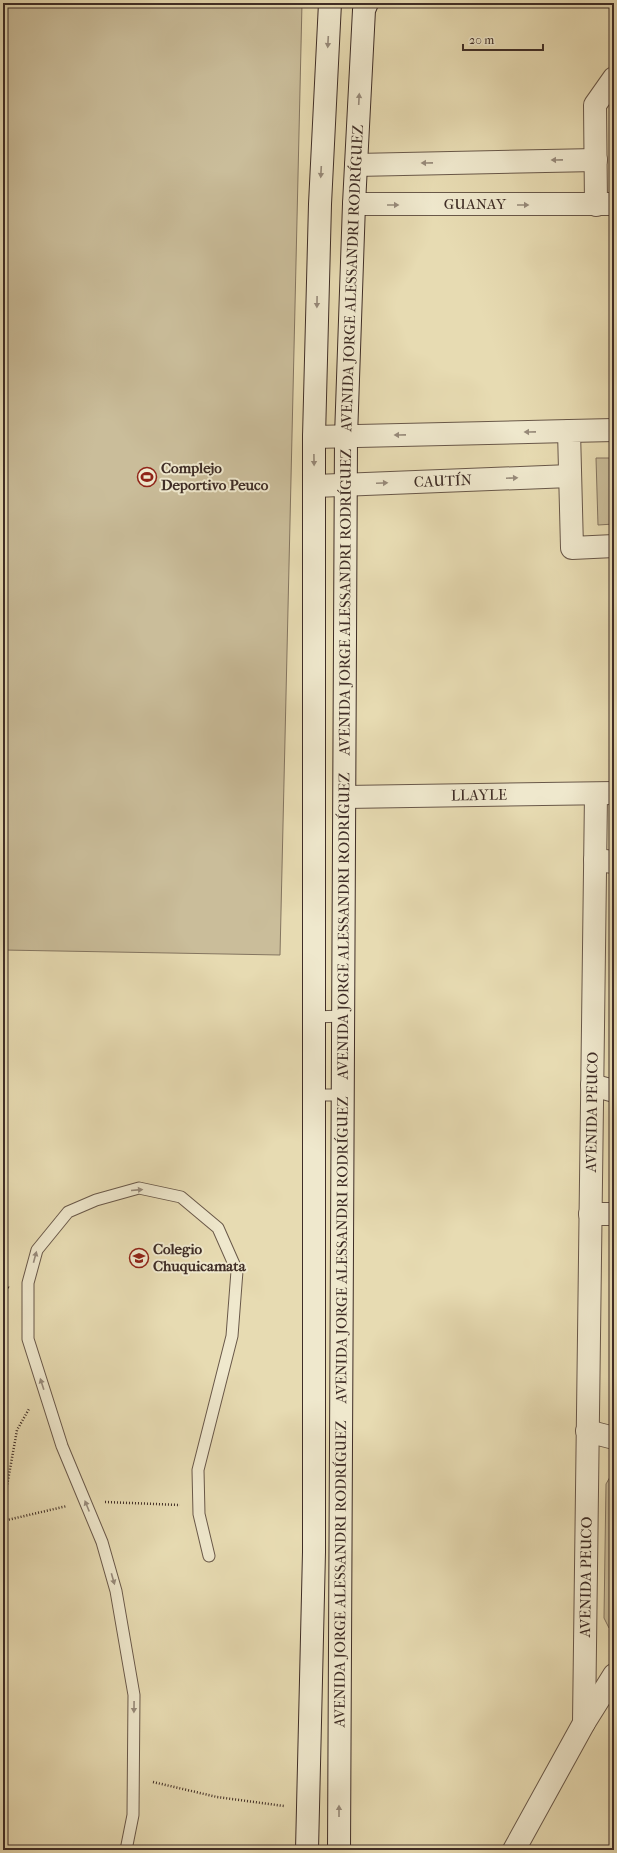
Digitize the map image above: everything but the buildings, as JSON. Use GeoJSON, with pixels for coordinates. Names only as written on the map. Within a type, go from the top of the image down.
{"type":"FeatureCollection","features":[{"type":"Feature","properties":{"kind":"street","name":"AVENIDA JORGE ALESSANDRI RODRÍGUEZ"},"geometry":{"type":"LineString","coordinates":[[307,1850],[314,1552],[314,438],[320,204],[330,3]]}},
{"type":"Feature","properties":{"kind":"street","name":"AVENIDA JORGE ALESSANDRI RODRÍGUEZ"},"geometry":{"type":"LineString","coordinates":[[339,1850],[347,484],[346,437],[354,204],[364,10],[367,3]]}},
{"type":"Feature","properties":{"kind":"street","name":"GUANAY"},"geometry":{"type":"LineString","coordinates":[[354,204],[605,205],[596,160],[595,105],[614,78]]}},
{"type":"Feature","properties":{"kind":"street"},"geometry":{"type":"LineString","coordinates":[[356,165],[596,160]]}},
{"type":"Feature","properties":{"kind":"street"},"geometry":{"type":"LineString","coordinates":[[314,438],[614,430]]}},
{"type":"Feature","properties":{"kind":"street"},"geometry":{"type":"LineString","coordinates":[[569,431],[572,548],[614,546]]}},
{"type":"Feature","properties":{"kind":"street","name":"CAUTÍN"},"geometry":{"type":"LineString","coordinates":[[315,486],[570,476]]}},
{"type":"Feature","properties":{"kind":"street","name":"LLAYLE"},"geometry":{"type":"LineString","coordinates":[[345,797],[605,793]]}},
{"type":"Feature","properties":{"kind":"street","name":"AVENIDA PEUCO"},"geometry":{"type":"LineString","coordinates":[[584,1723],[586,1431],[592,1084],[604,861],[605,793]]}},
{"type":"Feature","properties":{"kind":"street"},"geometry":{"type":"LineString","coordinates":[[592,1084],[614,1091]]}},
{"type":"Feature","properties":{"kind":"street"},"geometry":{"type":"LineString","coordinates":[[590,1214],[614,1214]]}},
{"type":"Feature","properties":{"kind":"street"},"geometry":{"type":"LineString","coordinates":[[586,1431],[614,1438]]}},
{"type":"Feature","properties":{"kind":"street","name":"AVENIDA PEUCO"},"geometry":{"type":"LineString","coordinates":[[514,1850],[584,1723],[614,1676]]}},
{"type":"Feature","properties":{"kind":"lane"},"geometry":{"type":"LineString","coordinates":[[314,1017],[343,1016]]}},
{"type":"Feature","properties":{"kind":"lane"},"geometry":{"type":"LineString","coordinates":[[314,1095],[343,1095]]}},
{"type":"Feature","properties":{"kind":"lane"},"geometry":{"type":"LineString","coordinates":[[126,1850],[133,1815],[134,1695],[116,1591],[102,1542],[62,1446],[28,1339],[28,1283],[37,1250],[68,1212],[96,1200],[139,1188],[181,1197],[218,1228],[237,1271],[232,1336],[198,1470],[199,1514],[209,1556]]}},
{"type":"Feature","properties":{"kind":"lane"},"geometry":{"type":"LineString","coordinates":[[314,1552],[340,1549]]}},
{"type":"Feature","properties":{"kind":"path"},"geometry":{"type":"LineString","coordinates":[[3,1508],[17,1430],[42,1386]]}},
{"type":"Feature","properties":{"kind":"path"},"geometry":{"type":"LineString","coordinates":[[133,1777],[217,1797],[271,1806],[308,1807]]}},
{"type":"Feature","properties":{"kind":"shaded area","name":"Complejo Deportivo Peuco"},"geometry":{"type":"Polygon","coordinates":[[[3,3],[302,3],[280,955],[3,950],[3,3]]]}},
{"type":"Feature","properties":{"kind":"shaded area"},"geometry":{"type":"Polygon","coordinates":[[[596,458],[614,458],[614,524],[598,525],[596,458]]]}},
{"type":"Feature","properties":{"kind":"shaded area"},"geometry":{"type":"Polygon","coordinates":[[[614,1126],[614,1160],[610,1139],[614,1126]]]}},
{"type":"Feature","properties":{"kind":"shaded area"},"geometry":{"type":"Polygon","coordinates":[[[614,1470],[614,1633],[609,1628],[604,1618],[606,1484],[614,1470]]]}},
{"type":"Feature","properties":{"kind":"place","name":"Complejo Deportivo Peuco"},"geometry":{"type":"Point","coordinates":[147,477]}},
{"type":"Feature","properties":{"kind":"place","name":"Colegio Chuquicamata"},"geometry":{"type":"Point","coordinates":[139,1258]}}]}
